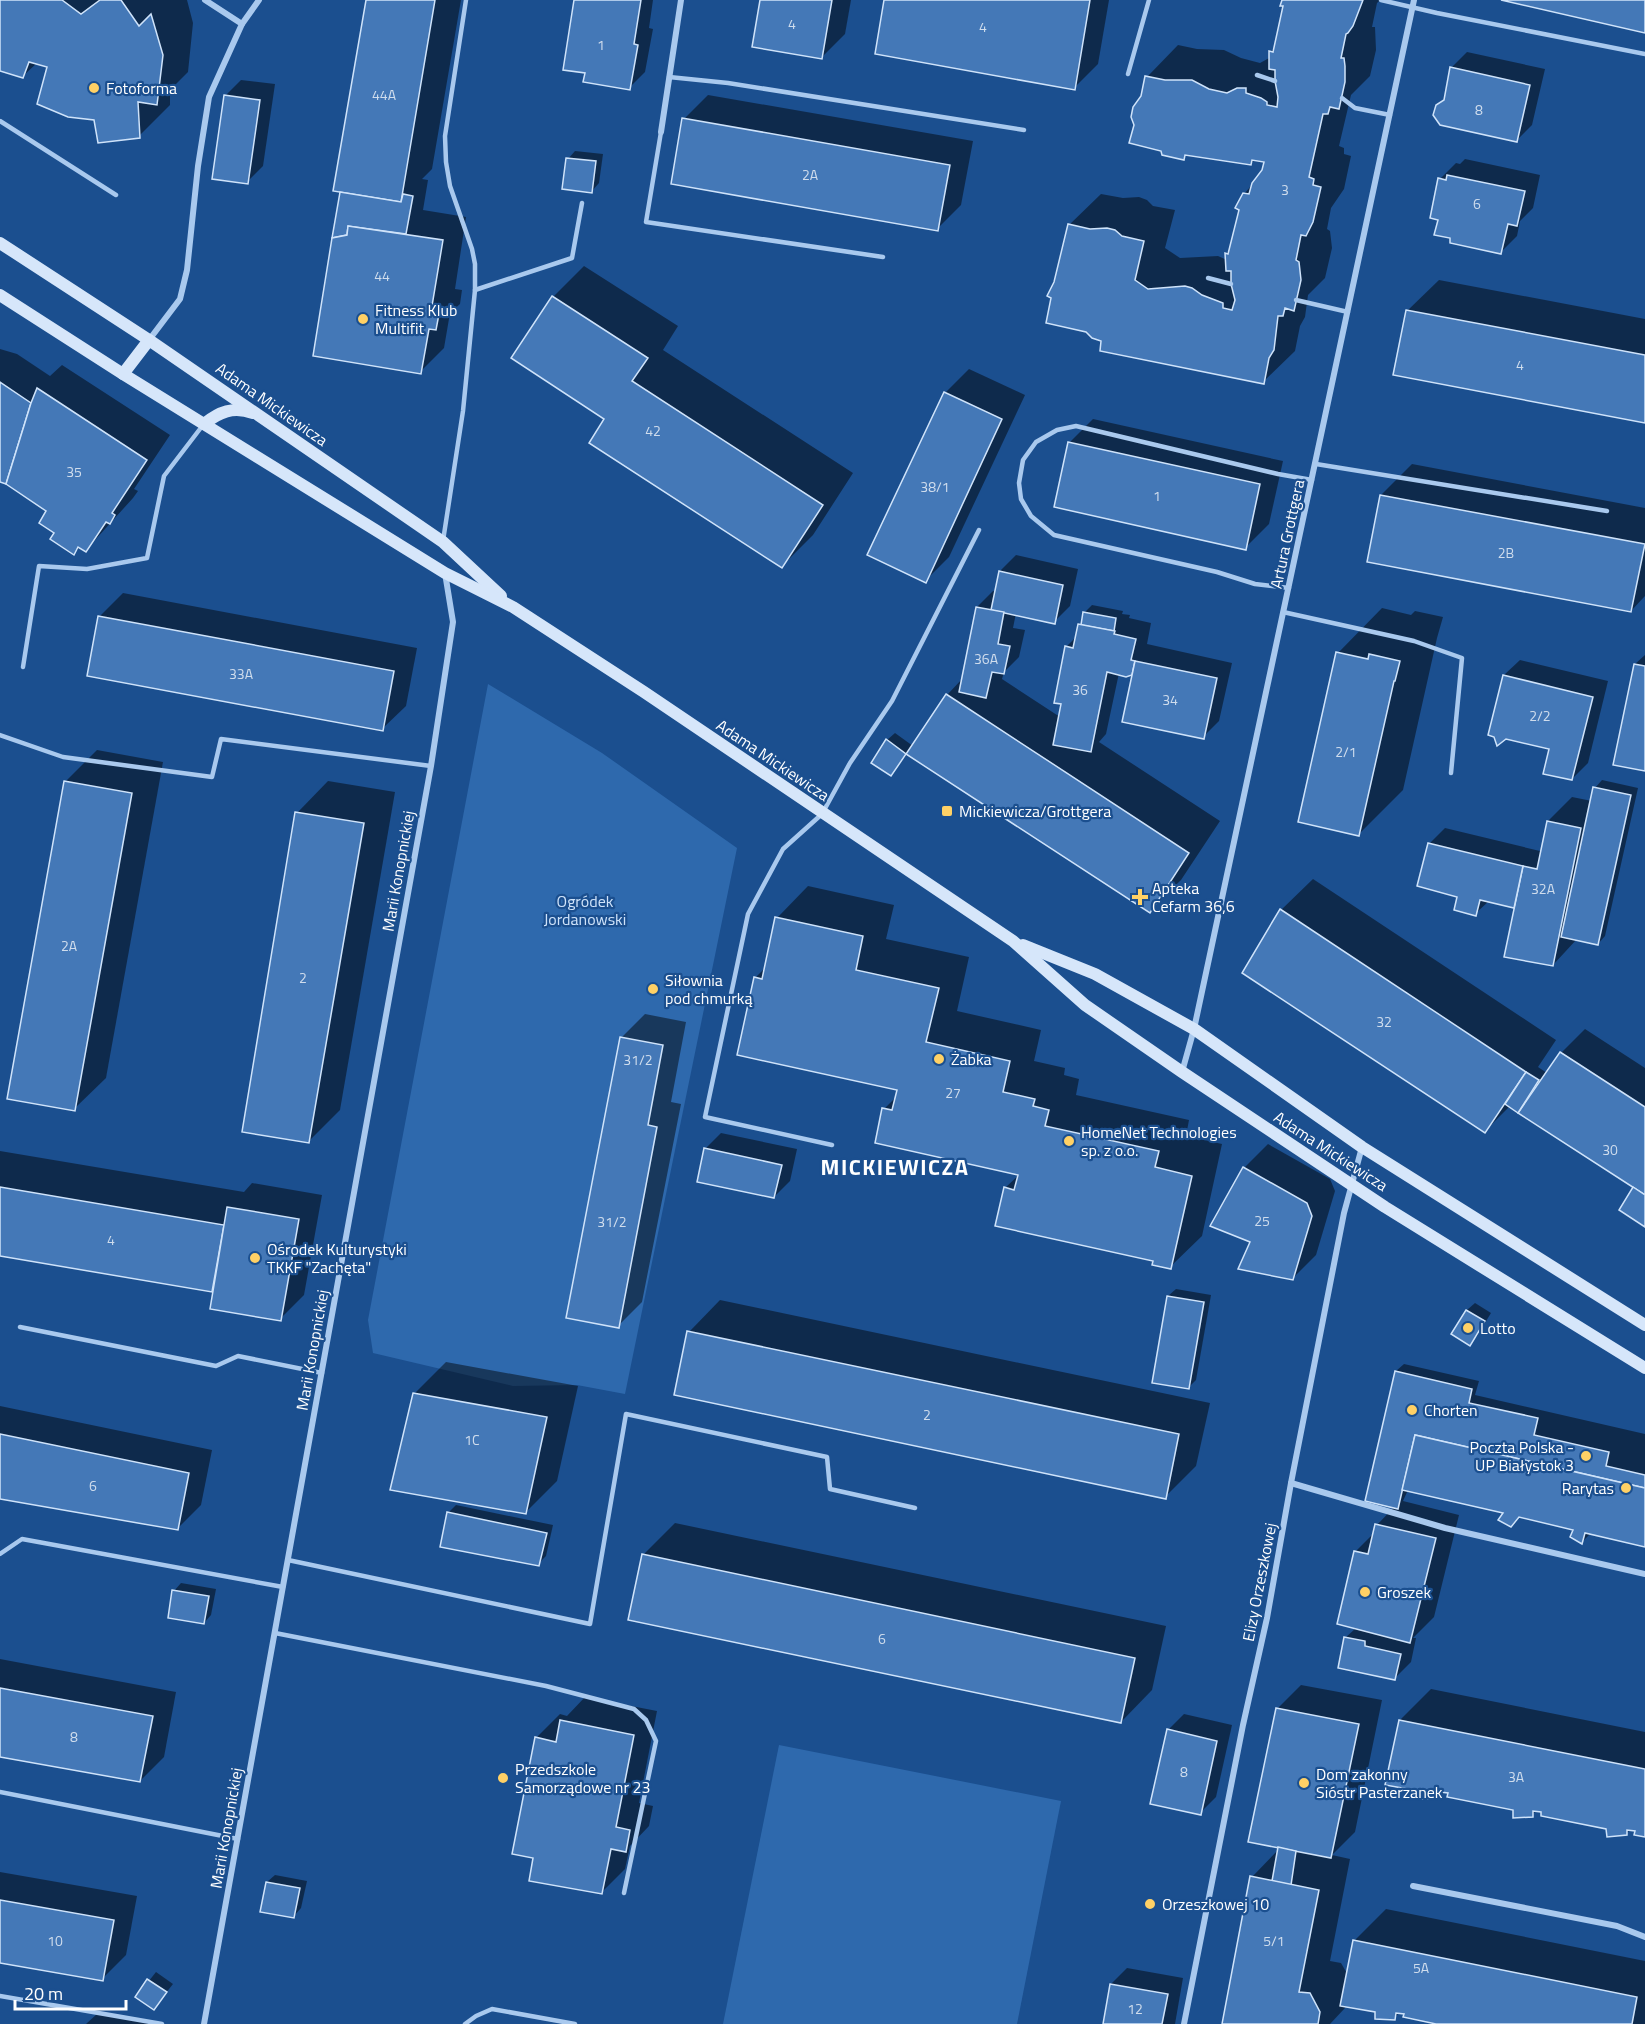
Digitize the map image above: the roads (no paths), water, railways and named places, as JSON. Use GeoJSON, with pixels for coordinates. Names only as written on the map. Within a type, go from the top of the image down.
{"type":"FeatureCollection","features":[{"type":"Feature","properties":{"kind":"street"},"geometry":{"type":"LineString","coordinates":[[205,0],[242,24]]}},
{"type":"Feature","properties":{"kind":"street"},"geometry":{"type":"LineString","coordinates":[[123,374],[180,299],[187,270],[198,166],[209,97],[242,24],[259,0]]}},
{"type":"Feature","properties":{"kind":"street"},"geometry":{"type":"LineString","coordinates":[[661,132],[681,0]]}},
{"type":"Feature","properties":{"kind":"street","name":"Artura Grottgera"},"geometry":{"type":"LineString","coordinates":[[1182,1072],[1194,1029],[1414,0]]}},
{"type":"Feature","properties":{"kind":"street","name":"Adama Mickiewicza"},"geometry":{"type":"LineString","coordinates":[[0,243],[149,340],[443,542],[513,607]]}},
{"type":"Feature","properties":{"kind":"street","name":"Adama Mickiewicza"},"geometry":{"type":"LineString","coordinates":[[0,295],[123,374],[445,573],[513,607],[644,692],[1013,941],[1085,1005],[1182,1072],[1350,1185],[1645,1368]]}},
{"type":"Feature","properties":{"kind":"street"},"geometry":{"type":"LineString","coordinates":[[204,424],[216,415],[230,410],[245,410],[260,415]]}},
{"type":"Feature","properties":{"kind":"street"},"geometry":{"type":"LineString","coordinates":[[443,542],[445,573]]}},
{"type":"Feature","properties":{"kind":"street","name":"Marii Konopnickiej"},"geometry":{"type":"LineString","coordinates":[[204,2024],[431,766],[453,622],[445,573]]}},
{"type":"Feature","properties":{"kind":"street","name":"Adama Mickiewicza"},"geometry":{"type":"LineString","coordinates":[[1013,941],[1095,974],[1194,1029],[1362,1147],[1645,1325]]}},
{"type":"Feature","properties":{"kind":"street","name":"Elizy Orzeszkowej"},"geometry":{"type":"LineString","coordinates":[[1184,2024],[1267,1618],[1291,1483],[1350,1185],[1362,1147]]}},
{"type":"Feature","properties":{"kind":"street"},"geometry":{"type":"LineString","coordinates":[[1291,1483],[1445,1528],[1645,1574]]}},
{"type":"Feature","properties":{"kind":"street"},"geometry":{"type":"LineString","coordinates":[[1413,1886],[1617,1926],[1645,1937]]}},
{"type":"Feature","properties":{"kind":"lane"},"geometry":{"type":"LineString","coordinates":[[443,542],[462,411],[475,290],[476,264],[450,186],[446,162],[447,125],[466,0]]}},
{"type":"Feature","properties":{"kind":"lane"},"geometry":{"type":"LineString","coordinates":[[1128,74],[1149,0]]}},
{"type":"Feature","properties":{"kind":"lane"},"geometry":{"type":"LineString","coordinates":[[1381,0],[1645,54]]}},
{"type":"Feature","properties":{"kind":"lane"},"geometry":{"type":"LineString","coordinates":[[1257,75],[1275,81]]}},
{"type":"Feature","properties":{"kind":"lane"},"geometry":{"type":"LineString","coordinates":[[669,77],[728,83],[1024,130]]}},
{"type":"Feature","properties":{"kind":"lane"},"geometry":{"type":"LineString","coordinates":[[1342,98],[1355,108],[1390,115]]}},
{"type":"Feature","properties":{"kind":"lane"},"geometry":{"type":"LineString","coordinates":[[0,121],[116,195]]}},
{"type":"Feature","properties":{"kind":"lane"},"geometry":{"type":"LineString","coordinates":[[661,132],[646,222],[883,257]]}},
{"type":"Feature","properties":{"kind":"lane"},"geometry":{"type":"LineString","coordinates":[[475,290],[572,258],[582,203]]}},
{"type":"Feature","properties":{"kind":"lane"},"geometry":{"type":"LineString","coordinates":[[1208,278],[1231,284]]}},
{"type":"Feature","properties":{"kind":"lane"},"geometry":{"type":"LineString","coordinates":[[1296,300],[1348,312]]}},
{"type":"Feature","properties":{"kind":"lane"},"geometry":{"type":"LineString","coordinates":[[23,667],[39,566],[87,569],[147,558],[164,476],[204,424]]}},
{"type":"Feature","properties":{"kind":"lane"},"geometry":{"type":"LineString","coordinates":[[1289,588],[1255,584],[1217,572],[1054,535],[1031,516],[1021,499],[1019,483],[1023,460],[1036,442],[1057,430],[1076,426],[1312,480]]}},
{"type":"Feature","properties":{"kind":"lane"},"geometry":{"type":"LineString","coordinates":[[1316,464],[1607,511]]}},
{"type":"Feature","properties":{"kind":"lane"},"geometry":{"type":"LineString","coordinates":[[832,1145],[705,1117],[748,914],[783,849],[822,814],[850,763],[892,700],[979,531]]}},
{"type":"Feature","properties":{"kind":"lane"},"geometry":{"type":"LineString","coordinates":[[1284,612],[1414,641],[1462,657],[1451,773]]}},
{"type":"Feature","properties":{"kind":"lane"},"geometry":{"type":"LineString","coordinates":[[0,735],[63,757],[212,777],[221,739],[431,766]]}},
{"type":"Feature","properties":{"kind":"lane"},"geometry":{"type":"LineString","coordinates":[[20,1327],[216,1366],[238,1356],[322,1373]]}},
{"type":"Feature","properties":{"kind":"lane"},"geometry":{"type":"LineString","coordinates":[[288,1560],[590,1624],[626,1414],[827,1457],[830,1490],[915,1508]]}},
{"type":"Feature","properties":{"kind":"lane"},"geometry":{"type":"LineString","coordinates":[[0,1554],[22,1539],[283,1587]]}},
{"type":"Feature","properties":{"kind":"lane"},"geometry":{"type":"LineString","coordinates":[[275,1633],[546,1686],[634,1709],[646,1720],[656,1741],[624,1893]]}},
{"type":"Feature","properties":{"kind":"lane"},"geometry":{"type":"LineString","coordinates":[[0,1792],[238,1839]]}},
{"type":"Feature","properties":{"kind":"lane"},"geometry":{"type":"LineString","coordinates":[[0,1996],[162,2024]]}},
{"type":"Feature","properties":{"kind":"lane"},"geometry":{"type":"LineString","coordinates":[[465,2024],[492,2009],[575,2024]]}},
{"type":"Feature","properties":{"kind":"place","name":"Fotoforma"},"geometry":{"type":"Point","coordinates":[94,88]}},
{"type":"Feature","properties":{"kind":"place","name":"Fitness Klub Multifit"},"geometry":{"type":"Point","coordinates":[363,319]}},
{"type":"Feature","properties":{"kind":"place","name":"Mickiewicza/Grottgera"},"geometry":{"type":"Point","coordinates":[947,811]}},
{"type":"Feature","properties":{"kind":"place","name":"Apteka Cefarm 36,6"},"geometry":{"type":"Point","coordinates":[1140,897]}},
{"type":"Feature","properties":{"kind":"place","name":"Siłownia pod chmurką"},"geometry":{"type":"Point","coordinates":[653,989]}},
{"type":"Feature","properties":{"kind":"place","name":"Żabka"},"geometry":{"type":"Point","coordinates":[939,1059]}},
{"type":"Feature","properties":{"kind":"place","name":"HomeNet Technologies sp. z o.o."},"geometry":{"type":"Point","coordinates":[1069,1141]}},
{"type":"Feature","properties":{"kind":"place","name":"Ośrodek Kulturystyki TKKF \"Zachęta\""},"geometry":{"type":"Point","coordinates":[255,1258]}},
{"type":"Feature","properties":{"kind":"place","name":"Lotto"},"geometry":{"type":"Point","coordinates":[1468,1328]}},
{"type":"Feature","properties":{"kind":"place","name":"Chorten"},"geometry":{"type":"Point","coordinates":[1412,1410]}},
{"type":"Feature","properties":{"kind":"place","name":"Poczta Polska - UP Białystok 3"},"geometry":{"type":"Point","coordinates":[1586,1456]}},
{"type":"Feature","properties":{"kind":"place","name":"Rarytas"},"geometry":{"type":"Point","coordinates":[1626,1488]}},
{"type":"Feature","properties":{"kind":"place","name":"Groszek"},"geometry":{"type":"Point","coordinates":[1365,1592]}},
{"type":"Feature","properties":{"kind":"place","name":"Przedszkole Samorządowe nr 23"},"geometry":{"type":"Point","coordinates":[503,1778]}},
{"type":"Feature","properties":{"kind":"place","name":"Dom zakonny Sióstr Pasterzanek"},"geometry":{"type":"Point","coordinates":[1304,1783]}},
{"type":"Feature","properties":{"kind":"place","name":"Orzeszkowej 10"},"geometry":{"type":"Point","coordinates":[1150,1904]}},
{"type":"Feature","properties":{"kind":"district","name":"MICKIEWICZA"},"geometry":{"type":"Point","coordinates":[895,1167]}},
{"type":"Feature","properties":{"kind":"park label","name":"Ogródek Jordanowski"},"geometry":{"type":"Point","coordinates":[585,910]}}]}
